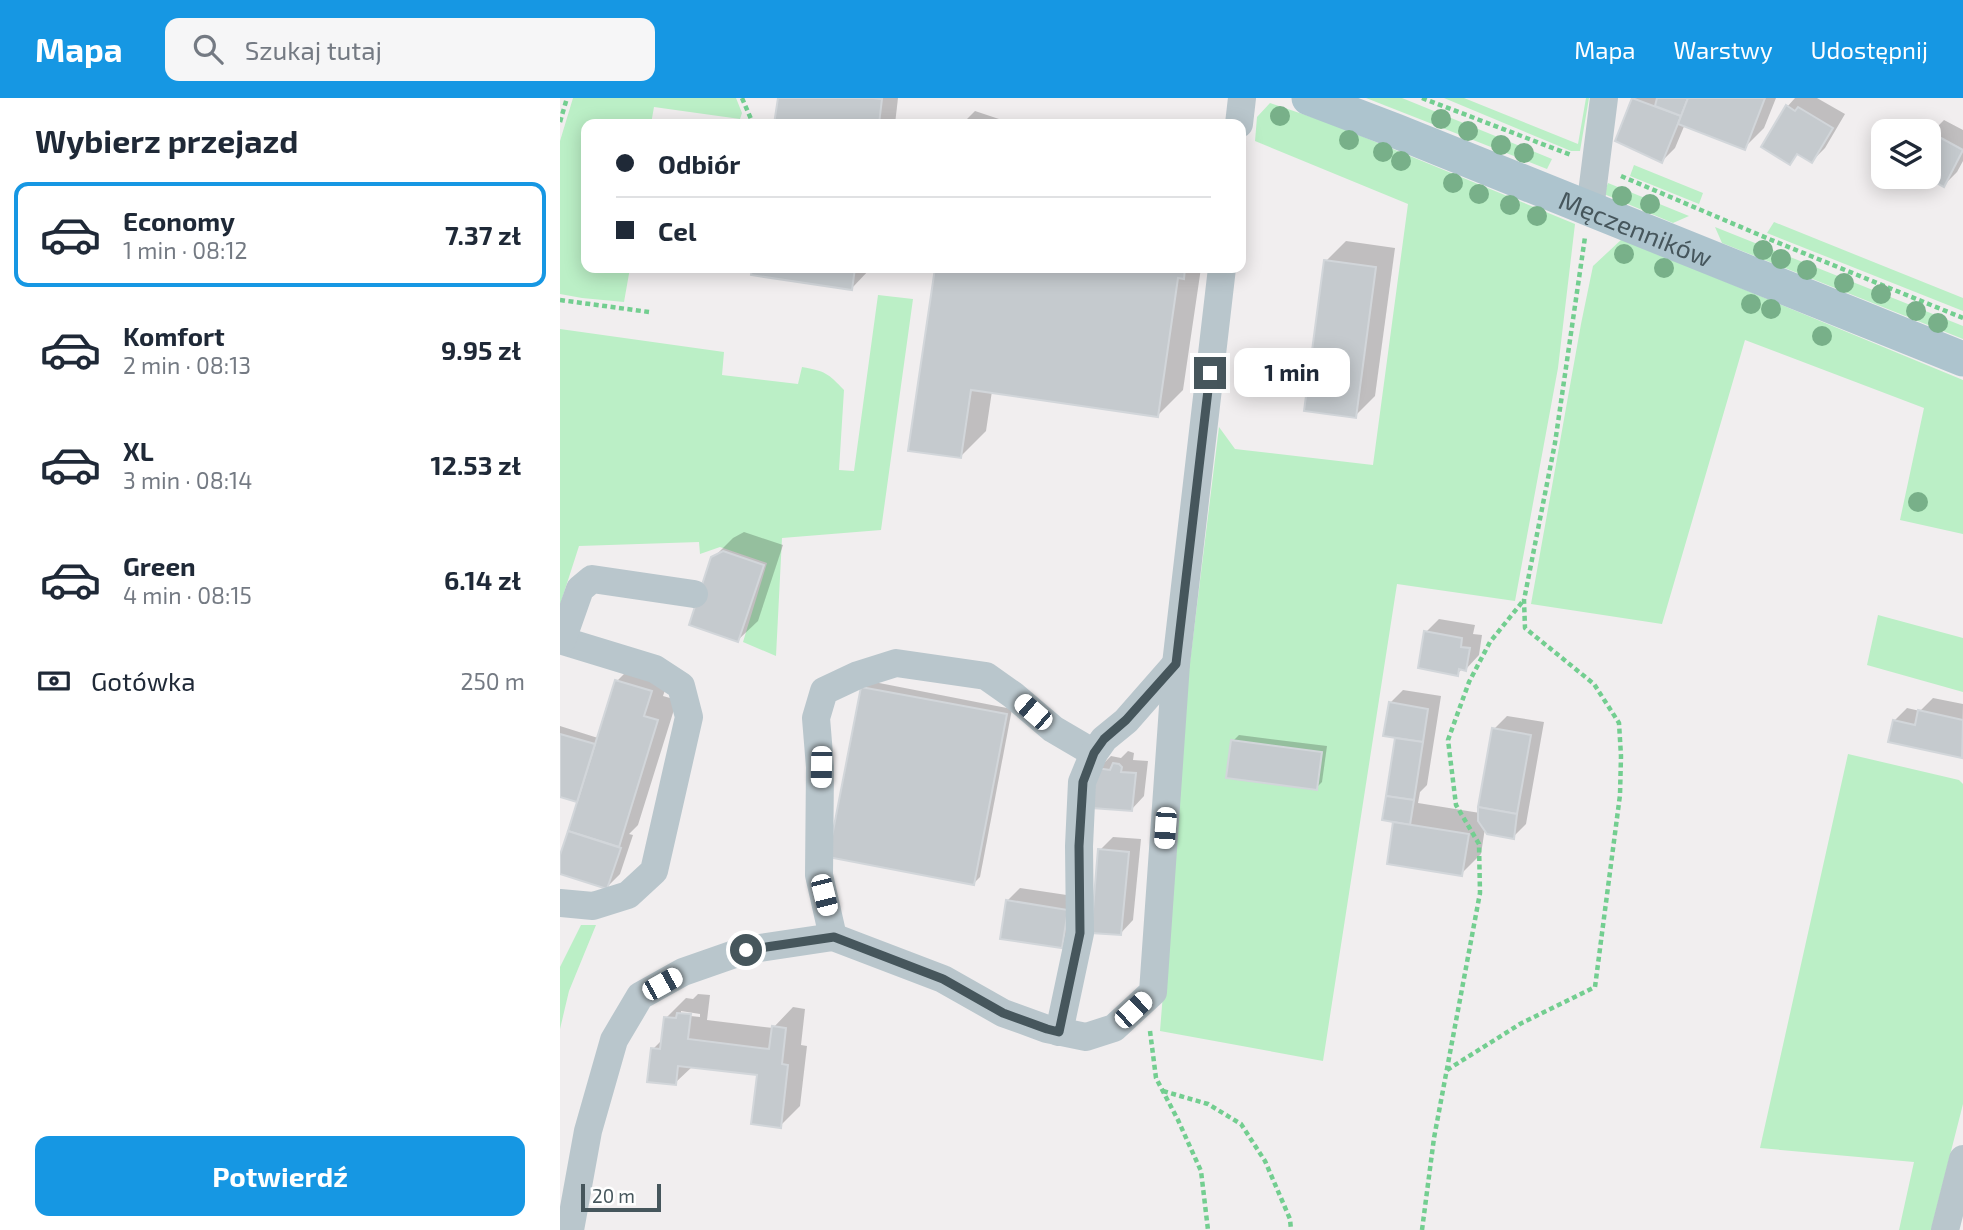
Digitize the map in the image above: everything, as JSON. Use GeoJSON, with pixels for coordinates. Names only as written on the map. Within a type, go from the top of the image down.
{"type":"FeatureCollection","features":[{"type":"Feature","properties":{"kind":"main road","name":"Męczenników"},"geometry":{"type":"LineString","coordinates":[[1309,98],[1963,359]]}},
{"type":"Feature","properties":{"kind":"street"},"geometry":{"type":"LineString","coordinates":[[1240,119],[1242,98]]}},
{"type":"Feature","properties":{"kind":"street"},"geometry":{"type":"LineString","coordinates":[[1590,209],[1605,98]]}},
{"type":"Feature","properties":{"kind":"street"},"geometry":{"type":"LineString","coordinates":[[570,1230],[587,1131],[614,1040],[640,996],[683,972],[746,950],[834,937],[943,979],[1003,1013],[1047,1029],[1086,1037],[1114,1028],[1153,992],[1176,664],[1221,273]]}},
{"type":"Feature","properties":{"kind":"street"},"geometry":{"type":"LineString","coordinates":[[560,903],[593,906],[628,895],[654,871],[689,717],[681,686],[655,669],[561,640],[580,589],[592,579],[694,594]]}},
{"type":"Feature","properties":{"kind":"street"},"geometry":{"type":"LineString","coordinates":[[834,937],[819,875],[821,767],[816,718],[824,691],[858,675],[897,663],[986,676],[1053,729],[1094,753]]}},
{"type":"Feature","properties":{"kind":"street"},"geometry":{"type":"LineString","coordinates":[[1059,1032],[1080,933],[1079,846],[1083,782],[1094,753],[1104,739],[1126,720],[1176,664]]}},
{"type":"Feature","properties":{"kind":"street"},"geometry":{"type":"LineString","coordinates":[[1945,1230],[1963,1159]]}},
{"type":"Feature","properties":{"kind":"path"},"geometry":{"type":"LineString","coordinates":[[560,122],[568,98]]}},
{"type":"Feature","properties":{"kind":"path"},"geometry":{"type":"LineString","coordinates":[[742,98],[751,119]]}},
{"type":"Feature","properties":{"kind":"path"},"geometry":{"type":"LineString","coordinates":[[1422,98],[1596,164],[1769,239],[1963,318]]}},
{"type":"Feature","properties":{"kind":"path"},"geometry":{"type":"LineString","coordinates":[[1447,1070],[1520,1024],[1595,988],[1620,795],[1619,723],[1594,684],[1525,628],[1524,600],[1555,443],[1590,209]]}},
{"type":"Feature","properties":{"kind":"path"},"geometry":{"type":"LineString","coordinates":[[560,300],[649,312]]}},
{"type":"Feature","properties":{"kind":"path"},"geometry":{"type":"LineString","coordinates":[[1422,1230],[1434,1138],[1480,893],[1479,844],[1456,805],[1448,740],[1469,682],[1490,642],[1524,600]]}},
{"type":"Feature","properties":{"kind":"path"},"geometry":{"type":"LineString","coordinates":[[1153,992],[1150,1033],[1156,1078],[1201,1171],[1208,1230]]}},
{"type":"Feature","properties":{"kind":"path"},"geometry":{"type":"LineString","coordinates":[[1162,1090],[1208,1104],[1241,1124],[1265,1161],[1290,1219],[1291,1230]]}},
{"type":"Feature","properties":{"kind":"green space"},"geometry":{"type":"Polygon","coordinates":[[[573,98],[736,98],[742,113],[740,119],[654,107],[652,119],[581,119],[581,273],[629,273],[624,302],[560,294],[560,141],[573,98]]]}},
{"type":"Feature","properties":{"kind":"green space"},"geometry":{"type":"Polygon","coordinates":[[[1366,98],[1402,98],[1552,159],[1547,169],[1366,98]]]}},
{"type":"Feature","properties":{"kind":"green space"},"geometry":{"type":"Polygon","coordinates":[[[1444,98],[1464,98],[1578,144],[1586,98],[1589,98],[1580,151],[1571,151],[1444,98]]]}},
{"type":"Feature","properties":{"kind":"green space"},"geometry":{"type":"Polygon","coordinates":[[[1270,103],[1332,124],[1575,224],[1558,368],[1515,601],[1397,584],[1323,1061],[1160,1031],[1189,670],[1219,427],[1235,449],[1373,465],[1408,204],[1255,141],[1257,117],[1270,103]]]}},
{"type":"Feature","properties":{"kind":"green space"},"geometry":{"type":"Polygon","coordinates":[[[1634,165],[1703,193],[1699,204],[1630,176],[1634,165]]]}},
{"type":"Feature","properties":{"kind":"green space"},"geometry":{"type":"Polygon","coordinates":[[[1608,183],[1689,216],[1673,223],[1604,194],[1608,183]]]}},
{"type":"Feature","properties":{"kind":"green space"},"geometry":{"type":"Polygon","coordinates":[[[1774,222],[1963,298],[1963,311],[1767,233],[1774,222]]]}},
{"type":"Feature","properties":{"kind":"green space"},"geometry":{"type":"Polygon","coordinates":[[[1715,227],[1963,326],[1963,339],[1722,243],[1715,227]]]}},
{"type":"Feature","properties":{"kind":"green space"},"geometry":{"type":"Polygon","coordinates":[[[1622,239],[1963,380],[1963,534],[1900,520],[1924,408],[1745,340],[1662,624],[1531,604],[1593,266],[1622,239]]]}},
{"type":"Feature","properties":{"kind":"green space"},"geometry":{"type":"Polygon","coordinates":[[[878,295],[913,299],[881,530],[782,538],[776,656],[743,642],[767,563],[720,547],[700,554],[699,542],[579,546],[560,605],[560,329],[724,352],[722,375],[798,384],[802,367],[826,374],[844,390],[839,470],[854,471],[878,295]]]}},
{"type":"Feature","properties":{"kind":"green space"},"geometry":{"type":"Polygon","coordinates":[[[1878,615],[1963,638],[1963,692],[1867,665],[1878,615]]]}},
{"type":"Feature","properties":{"kind":"green space"},"geometry":{"type":"Polygon","coordinates":[[[1848,754],[1959,780],[1963,784],[1963,1104],[1931,1230],[1899,1230],[1914,1162],[1760,1148],[1848,754]]]}},
{"type":"Feature","properties":{"kind":"green space"},"geometry":{"type":"Polygon","coordinates":[[[581,925],[596,925],[569,991],[560,1029],[560,967],[581,925]]]}},
{"type":"Feature","properties":{"kind":"building"},"geometry":{"type":"Polygon","coordinates":[[[778,98],[882,99],[880,119],[775,119],[778,98]]]}},
{"type":"Feature","properties":{"kind":"building"},"geometry":{"type":"Polygon","coordinates":[[[1632,98],[1681,116],[1662,163],[1615,141],[1632,98]]]}},
{"type":"Feature","properties":{"kind":"building"},"geometry":{"type":"Polygon","coordinates":[[[1657,98],[1688,98],[1681,116],[1655,106],[1657,98]]]}},
{"type":"Feature","properties":{"kind":"building"},"geometry":{"type":"Polygon","coordinates":[[[1688,98],[1765,98],[1745,150],[1678,124],[1688,98]]]}},
{"type":"Feature","properties":{"kind":"building"},"geometry":{"type":"Polygon","coordinates":[[[1786,105],[1795,111],[1798,107],[1833,128],[1812,163],[1797,154],[1790,165],[1761,147],[1786,105]]]}},
{"type":"Feature","properties":{"kind":"building"},"geometry":{"type":"Polygon","coordinates":[[[1941,138],[1963,150],[1944,187],[1941,185],[1941,138]]]}},
{"type":"Feature","properties":{"kind":"building"},"geometry":{"type":"Polygon","coordinates":[[[1324,260],[1376,267],[1356,418],[1304,411],[1324,260]]]}},
{"type":"Feature","properties":{"kind":"building"},"geometry":{"type":"Polygon","coordinates":[[[751,273],[854,273],[852,290],[751,273]]]}},
{"type":"Feature","properties":{"kind":"building"},"geometry":{"type":"Polygon","coordinates":[[[934,273],[1185,273],[1184,279],[1178,278],[1158,417],[971,390],[961,458],[908,451],[934,273]]]}},
{"type":"Feature","properties":{"kind":"building"},"geometry":{"type":"Polygon","coordinates":[[[723,551],[764,565],[738,642],[689,625],[711,557],[723,551]]]}},
{"type":"Feature","properties":{"kind":"building"},"geometry":{"type":"Polygon","coordinates":[[[1424,631],[1462,638],[1461,647],[1470,648],[1466,671],[1459,669],[1458,676],[1418,668],[1424,631]]]}},
{"type":"Feature","properties":{"kind":"building"},"geometry":{"type":"Polygon","coordinates":[[[615,680],[652,691],[644,716],[658,720],[619,847],[568,831],[615,680]]]}},
{"type":"Feature","properties":{"kind":"building"},"geometry":{"type":"Polygon","coordinates":[[[861,687],[1007,714],[974,885],[828,857],[861,687]]]}},
{"type":"Feature","properties":{"kind":"building"},"geometry":{"type":"Polygon","coordinates":[[[1389,702],[1428,709],[1423,742],[1383,736],[1389,702]]]}},
{"type":"Feature","properties":{"kind":"building"},"geometry":{"type":"Polygon","coordinates":[[[1918,710],[1963,720],[1962,758],[1888,742],[1893,720],[1915,725],[1918,710]]]}},
{"type":"Feature","properties":{"kind":"building"},"geometry":{"type":"Polygon","coordinates":[[[1492,728],[1531,735],[1517,814],[1478,807],[1492,728]]]}},
{"type":"Feature","properties":{"kind":"building"},"geometry":{"type":"Polygon","coordinates":[[[560,734],[595,744],[577,802],[560,797],[560,734]]]}},
{"type":"Feature","properties":{"kind":"building"},"geometry":{"type":"Polygon","coordinates":[[[1395,738],[1423,742],[1414,800],[1386,796],[1395,738]]]}},
{"type":"Feature","properties":{"kind":"building"},"geometry":{"type":"Polygon","coordinates":[[[1231,740],[1322,752],[1317,790],[1226,778],[1231,740]]]}},
{"type":"Feature","properties":{"kind":"building"},"geometry":{"type":"Polygon","coordinates":[[[1113,763],[1122,767],[1121,772],[1136,773],[1132,811],[1092,808],[1096,768],[1110,770],[1113,763]]]}},
{"type":"Feature","properties":{"kind":"building"},"geometry":{"type":"Polygon","coordinates":[[[1386,796],[1414,800],[1410,825],[1382,820],[1386,796]]]}},
{"type":"Feature","properties":{"kind":"building"},"geometry":{"type":"Polygon","coordinates":[[[1478,807],[1517,814],[1514,839],[1487,834],[1478,821],[1478,807]]]}},
{"type":"Feature","properties":{"kind":"building"},"geometry":{"type":"Polygon","coordinates":[[[1393,822],[1469,834],[1462,876],[1387,864],[1393,822]]]}},
{"type":"Feature","properties":{"kind":"building"},"geometry":{"type":"Polygon","coordinates":[[[568,831],[621,848],[607,889],[560,874],[560,855],[568,831]]]}},
{"type":"Feature","properties":{"kind":"building"},"geometry":{"type":"Polygon","coordinates":[[[1098,849],[1129,852],[1121,935],[1091,933],[1098,849]]]}},
{"type":"Feature","properties":{"kind":"building"},"geometry":{"type":"Polygon","coordinates":[[[1006,900],[1068,910],[1062,948],[1000,939],[1006,900]]]}},
{"type":"Feature","properties":{"kind":"building"},"geometry":{"type":"Polygon","coordinates":[[[677,1013],[691,1014],[688,1039],[769,1049],[772,1026],[786,1028],[782,1064],[788,1065],[781,1128],[751,1124],[757,1075],[678,1066],[676,1085],[647,1082],[651,1048],[660,1049],[664,1017],[676,1018],[677,1013]]]}},
{"type":"Feature","properties":{"kind":"route"},"geometry":{"type":"LineString","coordinates":[[746,950],[834,937],[943,979],[1003,1013],[1059,1032],[1080,933],[1079,846],[1083,782],[1094,753],[1104,739],[1126,720],[1176,664],[1210,373]]}}]}
